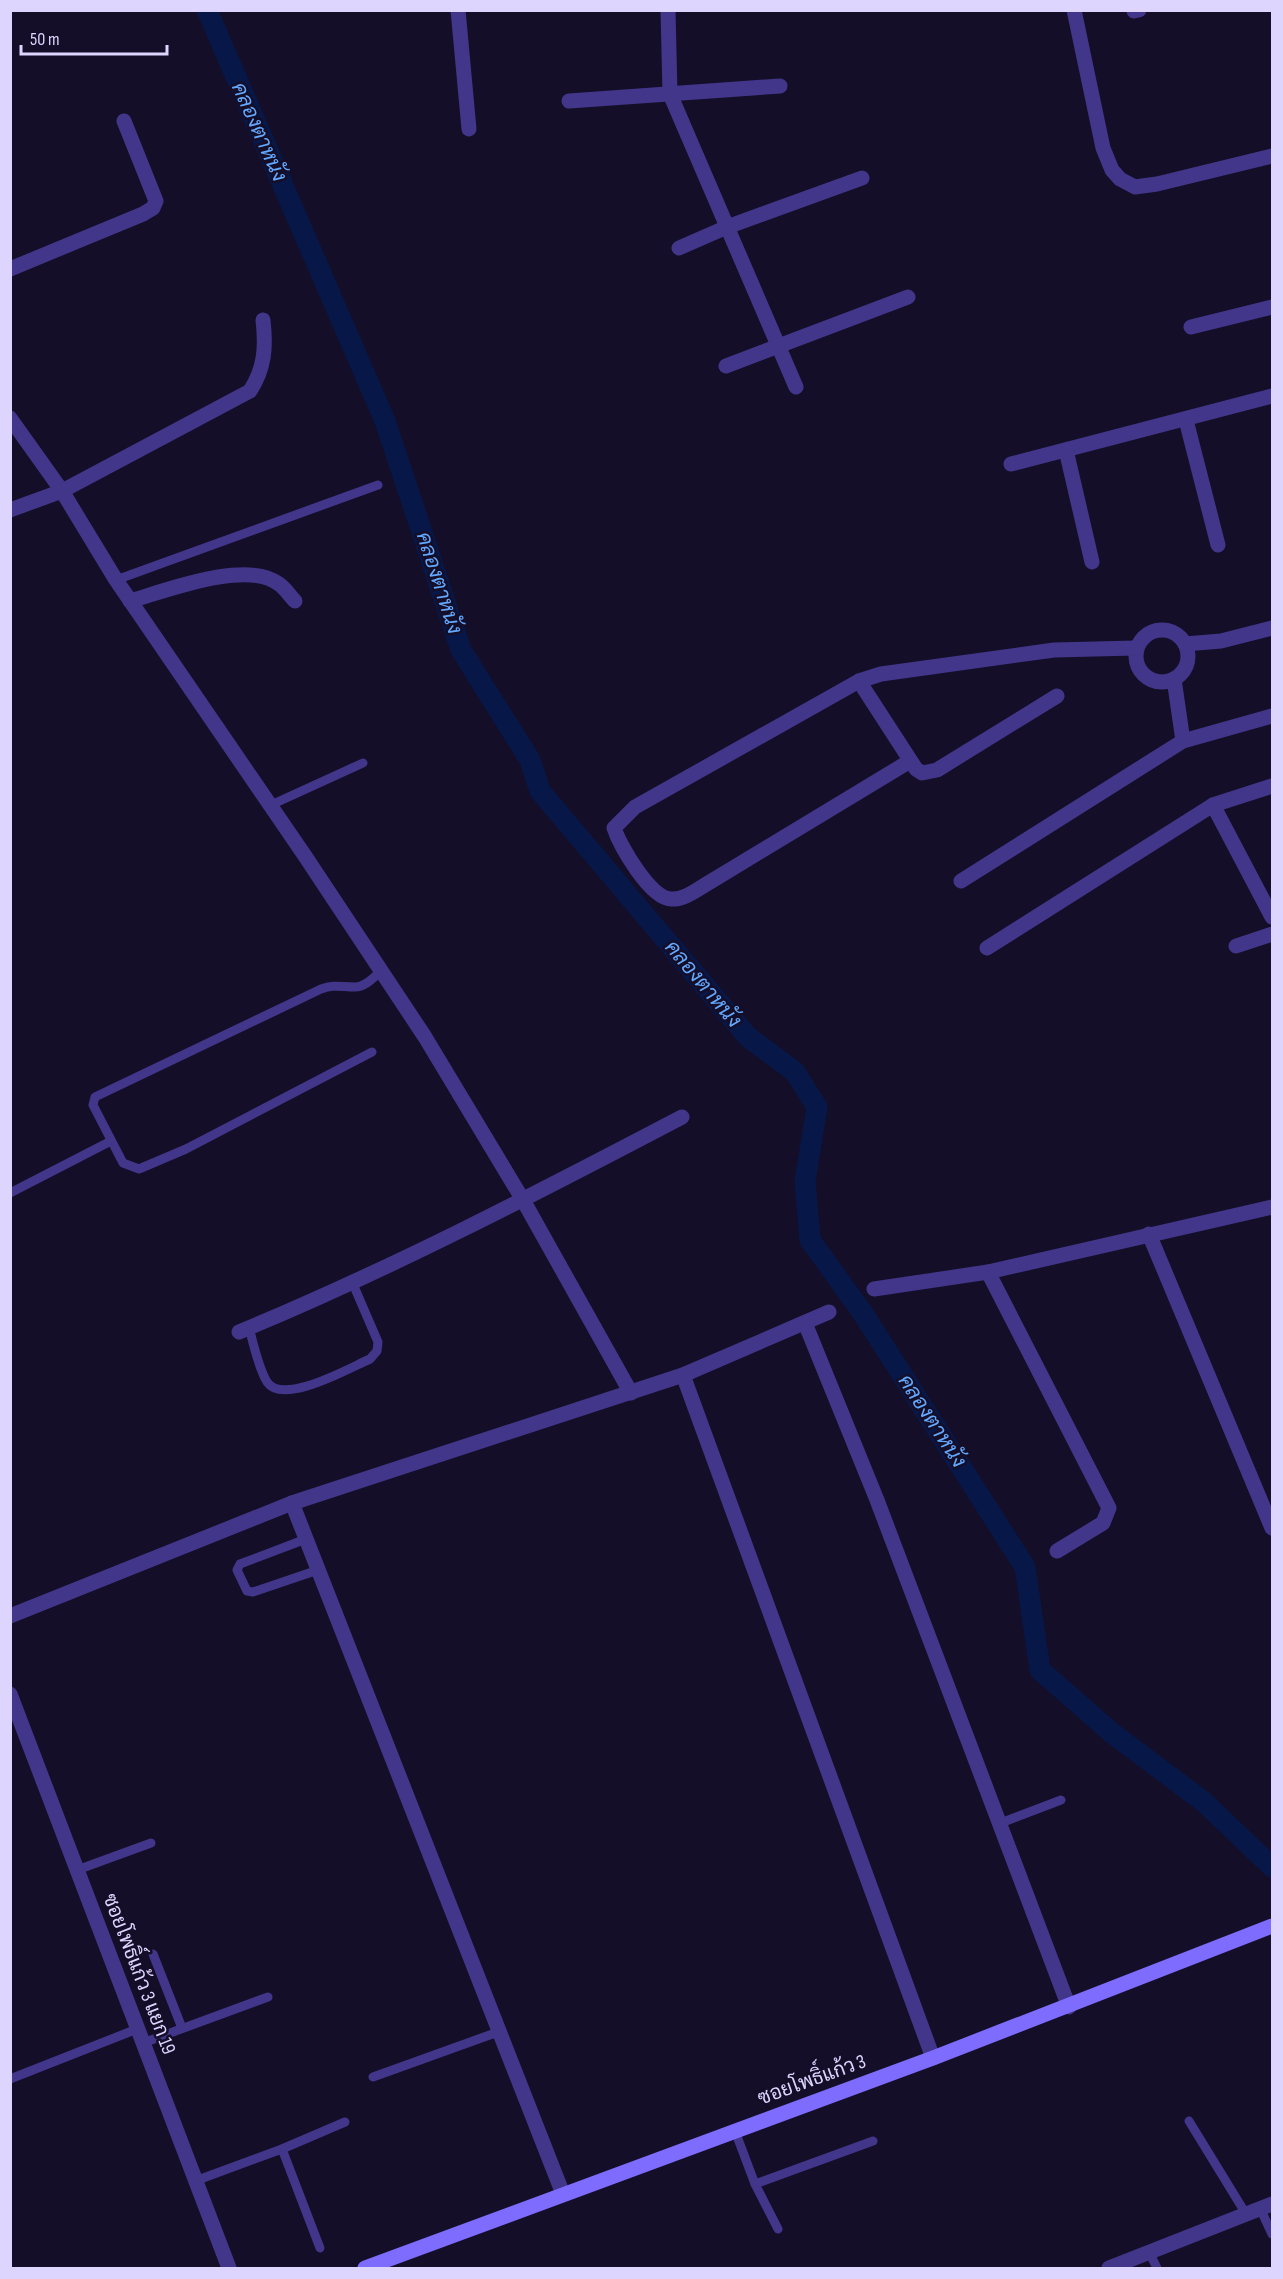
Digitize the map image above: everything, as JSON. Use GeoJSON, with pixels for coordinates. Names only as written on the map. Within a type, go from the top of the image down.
{"type":"FeatureCollection","features":[{"type":"Feature","properties":{"kind":"street"},"geometry":{"type":"LineString","coordinates":[[458,10],[469,129]]}},
{"type":"Feature","properties":{"kind":"street"},"geometry":{"type":"LineString","coordinates":[[668,10],[670,94],[796,387]]}},
{"type":"Feature","properties":{"kind":"street"},"geometry":{"type":"LineString","coordinates":[[1074,10],[1103,148],[1112,170],[1120,179],[1135,187],[1157,184],[1272,156]]}},
{"type":"Feature","properties":{"kind":"street"},"geometry":{"type":"LineString","coordinates":[[569,101],[780,86]]}},
{"type":"Feature","properties":{"kind":"street"},"geometry":{"type":"LineString","coordinates":[[10,269],[153,208],[156,201],[150,183],[124,121]]}},
{"type":"Feature","properties":{"kind":"street"},"geometry":{"type":"LineString","coordinates":[[679,248],[727,227],[862,178]]}},
{"type":"Feature","properties":{"kind":"street"},"geometry":{"type":"LineString","coordinates":[[726,366],[908,297]]}},
{"type":"Feature","properties":{"kind":"street"},"geometry":{"type":"LineString","coordinates":[[1191,327],[1272,307]]}},
{"type":"Feature","properties":{"kind":"street"},"geometry":{"type":"LineString","coordinates":[[10,510],[62,491],[250,391],[260,376],[266,343],[263,320]]}},
{"type":"Feature","properties":{"kind":"street"},"geometry":{"type":"LineString","coordinates":[[1011,464],[1272,396]]}},
{"type":"Feature","properties":{"kind":"street"},"geometry":{"type":"LineString","coordinates":[[10,418],[62,491],[116,580],[271,805],[425,1037],[523,1200],[631,1393]]}},
{"type":"Feature","properties":{"kind":"street"},"geometry":{"type":"LineString","coordinates":[[1186,420],[1218,545]]}},
{"type":"Feature","properties":{"kind":"street"},"geometry":{"type":"LineString","coordinates":[[1066,450],[1092,562]]}},
{"type":"Feature","properties":{"kind":"street"},"geometry":{"type":"LineString","coordinates":[[130,601],[203,580],[232,576],[260,576],[278,583],[294,601]]}},
{"type":"Feature","properties":{"kind":"street"},"geometry":{"type":"LineString","coordinates":[[1185,644],[1221,641],[1272,628]]}},
{"type":"Feature","properties":{"kind":"street"},"geometry":{"type":"LineString","coordinates":[[1159,630],[1179,635],[1185,644],[1187,663],[1174,679],[1164,682],[1145,676],[1138,668],[1136,648],[1142,639],[1159,630]]}},
{"type":"Feature","properties":{"kind":"street"},"geometry":{"type":"LineString","coordinates":[[910,761],[705,885],[673,900],[663,898],[650,887],[618,839],[614,828],[635,807],[859,681],[881,674],[1053,650],[1136,648]]}},
{"type":"Feature","properties":{"kind":"street"},"geometry":{"type":"LineString","coordinates":[[1174,679],[1183,741]]}},
{"type":"Feature","properties":{"kind":"street"},"geometry":{"type":"LineString","coordinates":[[859,681],[910,761],[922,773],[937,770],[1057,696]]}},
{"type":"Feature","properties":{"kind":"street"},"geometry":{"type":"LineString","coordinates":[[961,881],[1183,741],[1272,716]]}},
{"type":"Feature","properties":{"kind":"street"},"geometry":{"type":"LineString","coordinates":[[987,948],[1213,806],[1272,786]]}},
{"type":"Feature","properties":{"kind":"street"},"geometry":{"type":"LineString","coordinates":[[1213,806],[1272,917]]}},
{"type":"Feature","properties":{"kind":"street"},"geometry":{"type":"LineString","coordinates":[[1236,946],[1272,934]]}},
{"type":"Feature","properties":{"kind":"street"},"geometry":{"type":"LineString","coordinates":[[244,1330],[353,1284],[523,1200],[682,1117]]}},
{"type":"Feature","properties":{"kind":"street"},"geometry":{"type":"LineString","coordinates":[[874,1288],[988,1272],[1272,1207]]}},
{"type":"Feature","properties":{"kind":"street"},"geometry":{"type":"LineString","coordinates":[[1149,1234],[1272,1527]]}},
{"type":"Feature","properties":{"kind":"street"},"geometry":{"type":"LineString","coordinates":[[988,1272],[1109,1508],[1103,1523],[1057,1551]]}},
{"type":"Feature","properties":{"kind":"street"},"geometry":{"type":"LineString","coordinates":[[10,1616],[292,1503],[683,1375],[829,1312]]}},
{"type":"Feature","properties":{"kind":"street"},"geometry":{"type":"LineString","coordinates":[[805,1323],[877,1500],[1069,2007]]}},
{"type":"Feature","properties":{"kind":"street"},"geometry":{"type":"LineString","coordinates":[[683,1375],[933,2058]]}},
{"type":"Feature","properties":{"kind":"street"},"geometry":{"type":"LineString","coordinates":[[292,1503],[563,2194]]}},
{"type":"Feature","properties":{"kind":"street","name":"ซอยโพธิ์แก้ว 3 แยก 19"},"geometry":{"type":"LineString","coordinates":[[10,1694],[229,2268]]}},
{"type":"Feature","properties":{"kind":"street","name":"ซอยโพธิ์แก้ว 3"},"geometry":{"type":"LineString","coordinates":[[364,2268],[1069,2007],[1272,1926]]}},
{"type":"Feature","properties":{"kind":"street"},"geometry":{"type":"LineString","coordinates":[[1109,2268],[1266,2206]]}},
{"type":"Feature","properties":{"kind":"lane"},"geometry":{"type":"LineString","coordinates":[[116,580],[378,485]]}},
{"type":"Feature","properties":{"kind":"lane"},"geometry":{"type":"LineString","coordinates":[[271,805],[363,763]]}},
{"type":"Feature","properties":{"kind":"lane"},"geometry":{"type":"LineString","coordinates":[[372,1052],[186,1149],[139,1169],[123,1162],[93,1105],[95,1097],[321,989],[337,984],[355,987],[363,985],[380,972]]}},
{"type":"Feature","properties":{"kind":"lane"},"geometry":{"type":"LineString","coordinates":[[10,1193],[111,1141]]}},
{"type":"Feature","properties":{"kind":"lane"},"geometry":{"type":"LineString","coordinates":[[244,1330],[268,1384],[280,1392],[299,1390],[370,1359],[377,1351],[378,1342],[353,1284]]}},
{"type":"Feature","properties":{"kind":"lane"},"geometry":{"type":"LineString","coordinates":[[306,1539],[240,1564],[237,1570],[239,1578],[243,1587],[253,1592],[318,1570]]}},
{"type":"Feature","properties":{"kind":"lane"},"geometry":{"type":"LineString","coordinates":[[998,1824],[1061,1800]]}},
{"type":"Feature","properties":{"kind":"lane"},"geometry":{"type":"LineString","coordinates":[[77,1870],[151,1843]]}},
{"type":"Feature","properties":{"kind":"lane"},"geometry":{"type":"LineString","coordinates":[[153,1954],[182,2028]]}},
{"type":"Feature","properties":{"kind":"lane"},"geometry":{"type":"LineString","coordinates":[[10,2079],[140,2036],[182,2028],[268,1997]]}},
{"type":"Feature","properties":{"kind":"lane"},"geometry":{"type":"LineString","coordinates":[[373,2077],[498,2032]]}},
{"type":"Feature","properties":{"kind":"lane"},"geometry":{"type":"LineString","coordinates":[[1190,2121],[1246,2214]]}},
{"type":"Feature","properties":{"kind":"lane"},"geometry":{"type":"LineString","coordinates":[[195,2181],[282,2149],[345,2122]]}},
{"type":"Feature","properties":{"kind":"lane"},"geometry":{"type":"LineString","coordinates":[[735,2131],[755,2184],[778,2229]]}},
{"type":"Feature","properties":{"kind":"lane"},"geometry":{"type":"LineString","coordinates":[[755,2184],[873,2141]]}},
{"type":"Feature","properties":{"kind":"lane"},"geometry":{"type":"LineString","coordinates":[[282,2149],[320,2248]]}},
{"type":"Feature","properties":{"kind":"lane"},"geometry":{"type":"LineString","coordinates":[[1266,2206],[1272,2234]]}},
{"type":"Feature","properties":{"kind":"lane"},"geometry":{"type":"LineString","coordinates":[[1149,2252],[1157,2268]]}},
{"type":"Feature","properties":{"kind":"waterway","name":"คลองตาหนัง"},"geometry":{"type":"LineString","coordinates":[[207,10],[385,421],[461,650],[530,760],[540,791],[748,1037],[795,1072],[817,1107],[805,1181],[810,1240],[862,1312],[1025,1567],[1040,1670],[1112,1733],[1204,1802],[1272,1867]]}}]}
